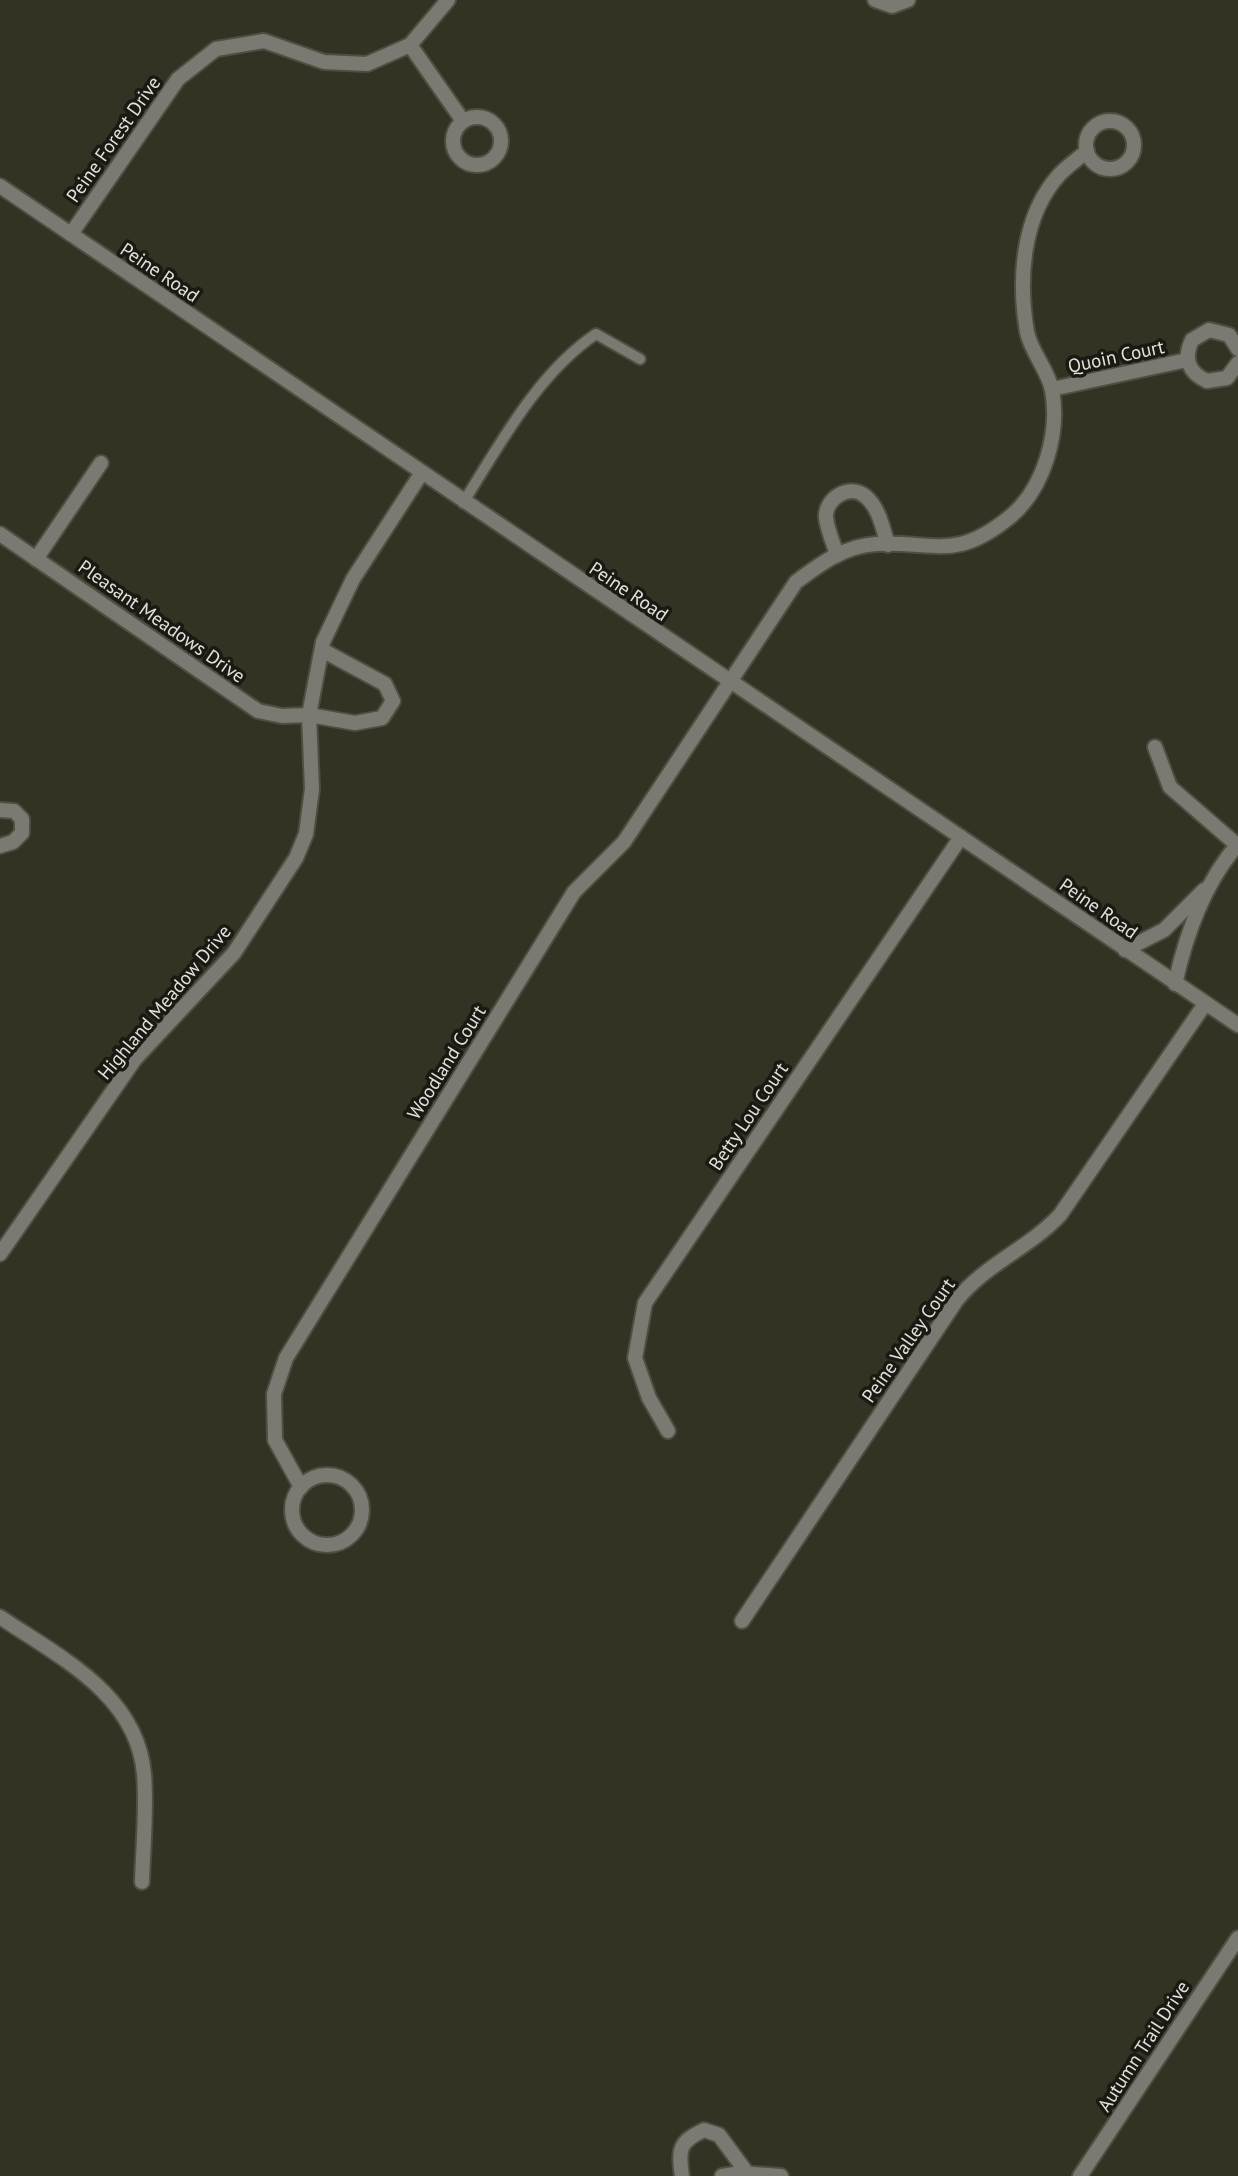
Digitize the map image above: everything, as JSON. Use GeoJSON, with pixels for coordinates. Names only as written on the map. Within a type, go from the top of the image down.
{"type":"FeatureCollection","features":[{"type":"Feature","properties":{"kind":"street","name":"Peine Forest Drive"},"geometry":{"type":"LineString","coordinates":[[71,234],[178,79],[216,49],[264,41],[324,62],[367,64],[410,45],[448,0]]}},
{"type":"Feature","properties":{"kind":"street"},"geometry":{"type":"LineString","coordinates":[[875,0],[892,6],[908,0]]}},
{"type":"Feature","properties":{"kind":"street"},"geometry":{"type":"LineString","coordinates":[[410,45],[463,121]]}},
{"type":"Feature","properties":{"kind":"street"},"geometry":{"type":"LineString","coordinates":[[888,545],[880,519],[865,496],[856,492],[845,492],[835,498],[827,508],[826,519],[837,554],[874,544],[888,545],[952,547],[971,542],[1012,515],[1043,472],[1053,430],[1052,389],[1027,334],[1023,267],[1039,206],[1058,176],[1087,151]]}},
{"type":"Feature","properties":{"kind":"street","name":"Peine Road"},"geometry":{"type":"LineString","coordinates":[[0,186],[463,503],[961,836],[1238,1026]]}},
{"type":"Feature","properties":{"kind":"street","name":"Quoin Court"},"geometry":{"type":"LineString","coordinates":[[1238,349],[1229,334],[1209,330],[1192,340],[1187,360],[1191,369],[1207,381],[1227,378],[1238,363]]}},
{"type":"Feature","properties":{"kind":"street","name":"Quoin Court"},"geometry":{"type":"LineString","coordinates":[[1052,389],[1187,360]]}},
{"type":"Feature","properties":{"kind":"street"},"geometry":{"type":"LineString","coordinates":[[36,559],[101,463]]}},
{"type":"Feature","properties":{"kind":"street","name":"Highland Meadow Drive"},"geometry":{"type":"LineString","coordinates":[[0,1254],[135,1059],[234,953],[296,858],[306,835],[312,789],[309,715],[322,650],[353,579],[421,474]]}},
{"type":"Feature","properties":{"kind":"street","name":"Pleasant Meadows Drive"},"geometry":{"type":"LineString","coordinates":[[0,534],[258,710],[282,716],[309,715]]}},
{"type":"Feature","properties":{"kind":"street","name":"Woodland Court"},"geometry":{"type":"LineString","coordinates":[[300,1487],[275,1440],[274,1394],[286,1358],[574,892],[624,842],[728,681],[796,583],[837,554]]}},
{"type":"Feature","properties":{"kind":"street"},"geometry":{"type":"LineString","coordinates":[[309,715],[355,723],[382,718],[393,701],[385,684],[322,650]]}},
{"type":"Feature","properties":{"kind":"street"},"geometry":{"type":"LineString","coordinates":[[1155,747],[1170,787],[1237,844],[1210,884],[1183,945],[1175,984]]}},
{"type":"Feature","properties":{"kind":"street"},"geometry":{"type":"LineString","coordinates":[[0,810],[14,811],[22,819],[22,833],[13,842],[0,846]]}},
{"type":"Feature","properties":{"kind":"street","name":"Betty Lou Court"},"geometry":{"type":"LineString","coordinates":[[668,1431],[649,1398],[635,1358],[645,1303],[961,836]]}},
{"type":"Feature","properties":{"kind":"street"},"geometry":{"type":"LineString","coordinates":[[1125,950],[1164,930],[1210,884]]}},
{"type":"Feature","properties":{"kind":"street","name":"Peine Valley Court"},"geometry":{"type":"LineString","coordinates":[[742,1621],[956,1301],[983,1271],[1042,1234],[1060,1215],[1205,1004]]}},
{"type":"Feature","properties":{"kind":"street"},"geometry":{"type":"LineString","coordinates":[[325,1475],[339,1477],[351,1484],[359,1495],[362,1508],[360,1522],[353,1534],[342,1542],[329,1546],[315,1544],[303,1537],[295,1526],[291,1512],[293,1499],[300,1487],[312,1478],[325,1475]]}},
{"type":"Feature","properties":{"kind":"street"},"geometry":{"type":"LineString","coordinates":[[0,1617],[90,1678],[116,1703],[129,1725],[140,1749],[144,1775],[142,1882]]}},
{"type":"Feature","properties":{"kind":"street","name":"Autumn Trail Drive"},"geometry":{"type":"LineString","coordinates":[[1080,2176],[1238,1938]]}},
{"type":"Feature","properties":{"kind":"street"},"geometry":{"type":"LineString","coordinates":[[682,2176],[679,2152],[688,2138],[704,2130],[719,2135],[747,2173]]}},
{"type":"Feature","properties":{"kind":"street"},"geometry":{"type":"LineString","coordinates":[[722,2176],[747,2173],[781,2176]]}},
{"type":"Feature","properties":{"kind":"lane"},"geometry":{"type":"LineString","coordinates":[[463,503],[535,397],[575,349],[596,334],[640,359]]}}]}
